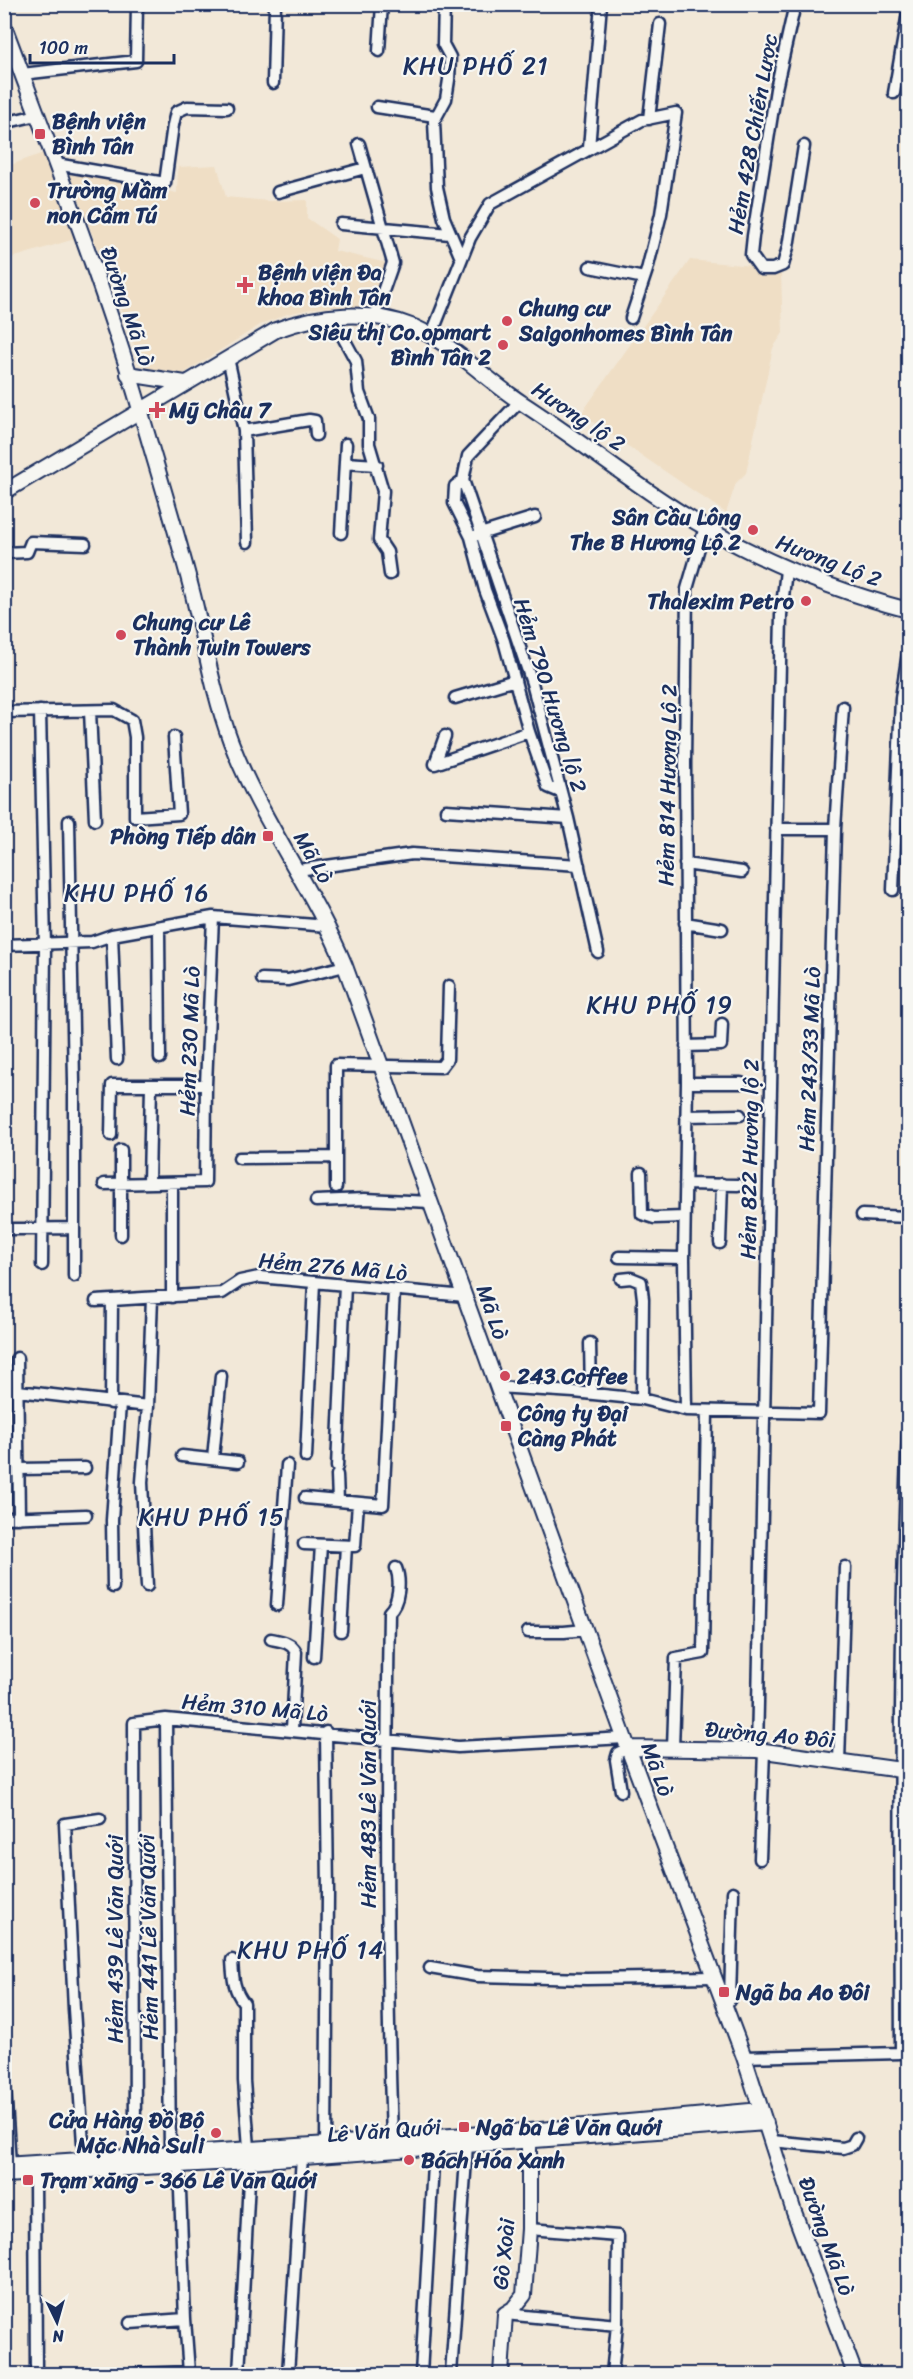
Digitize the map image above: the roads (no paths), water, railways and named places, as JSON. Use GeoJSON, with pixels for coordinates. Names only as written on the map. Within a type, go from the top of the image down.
{"type":"FeatureCollection","features":[{"type":"Feature","properties":{"kind":"main road","name":"Đường Mã Lò"},"geometry":{"type":"LineString","coordinates":[[4,26],[56,164],[140,409],[186,570]]}},
{"type":"Feature","properties":{"kind":"main road"},"geometry":{"type":"LineString","coordinates":[[4,492],[276,330],[306,321],[332,317],[374,318],[396,321],[431,336]]}},
{"type":"Feature","properties":{"kind":"main road","name":"Hương lộ 2"},"geometry":{"type":"LineString","coordinates":[[431,336],[520,401],[705,527]]}},
{"type":"Feature","properties":{"kind":"main road"},"geometry":{"type":"LineString","coordinates":[[128,374],[185,383]]}},
{"type":"Feature","properties":{"kind":"main road","name":"Hương Lộ 2"},"geometry":{"type":"LineString","coordinates":[[705,527],[786,570],[845,592],[909,610]]}},
{"type":"Feature","properties":{"kind":"main road","name":"Mã Lò"},"geometry":{"type":"LineString","coordinates":[[186,570],[207,658],[231,741],[252,792],[328,926],[345,966],[626,1743],[744,2057],[763,2116]]}},
{"type":"Feature","properties":{"kind":"main road","name":"Đường Ao Đôi"},"geometry":{"type":"LineString","coordinates":[[626,1743],[673,1748],[760,1751],[904,1771]]}},
{"type":"Feature","properties":{"kind":"main road","name":"Đường Mã Lò"},"geometry":{"type":"LineString","coordinates":[[763,2116],[794,2212],[855,2374]]}},
{"type":"Feature","properties":{"kind":"main road","name":"Lê Văn Quới"},"geometry":{"type":"LineString","coordinates":[[250,2155],[302,2157],[467,2145],[529,2136],[763,2116]]}},
{"type":"Feature","properties":{"kind":"main road","name":"Lê Văn Quới"},"geometry":{"type":"LineString","coordinates":[[6,2168],[35,2173],[108,2163],[250,2155],[392,2139],[529,2136]]}},
{"type":"Feature","properties":{"kind":"main road","name":"Gò Xoài"},"geometry":{"type":"LineString","coordinates":[[501,2374],[505,2314],[513,2309],[524,2295],[529,2229],[529,2136]]}},
{"type":"Feature","properties":{"kind":"main road","name":"Lê Văn Quới"},"geometry":{"type":"LineString","coordinates":[[6,2168],[84,2158],[108,2163],[135,2156],[174,2160]]}},
{"type":"Feature","properties":{"kind":"street"},"geometry":{"type":"LineString","coordinates":[[22,74],[136,61],[137,4]]}},
{"type":"Feature","properties":{"kind":"street"},"geometry":{"type":"LineString","coordinates":[[273,82],[275,4]]}},
{"type":"Feature","properties":{"kind":"street"},"geometry":{"type":"LineString","coordinates":[[379,51],[382,4]]}},
{"type":"Feature","properties":{"kind":"street"},"geometry":{"type":"LineString","coordinates":[[444,4],[443,44],[450,57],[449,80],[446,99],[435,116],[436,187],[450,234],[461,258]]}},
{"type":"Feature","properties":{"kind":"street"},"geometry":{"type":"LineString","coordinates":[[589,148],[601,4]]}},
{"type":"Feature","properties":{"kind":"street","name":"Hẻm 428 Chiến Lược"},"geometry":{"type":"LineString","coordinates":[[794,7],[776,89],[753,236],[751,255],[761,268],[772,269],[783,265],[804,147]]}},
{"type":"Feature","properties":{"kind":"street"},"geometry":{"type":"LineString","coordinates":[[894,93],[909,13]]}},
{"type":"Feature","properties":{"kind":"street"},"geometry":{"type":"LineString","coordinates":[[649,119],[660,24]]}},
{"type":"Feature","properties":{"kind":"street"},"geometry":{"type":"LineString","coordinates":[[56,164],[165,183],[174,115],[187,107],[227,108]]}},
{"type":"Feature","properties":{"kind":"street"},"geometry":{"type":"LineString","coordinates":[[378,107],[435,116]]}},
{"type":"Feature","properties":{"kind":"street"},"geometry":{"type":"LineString","coordinates":[[431,336],[461,258],[490,204],[589,148],[649,119],[676,113],[661,214],[631,318]]}},
{"type":"Feature","properties":{"kind":"street"},"geometry":{"type":"LineString","coordinates":[[4,123],[38,115]]}},
{"type":"Feature","properties":{"kind":"street"},"geometry":{"type":"LineString","coordinates":[[358,144],[393,263],[374,318]]}},
{"type":"Feature","properties":{"kind":"street"},"geometry":{"type":"LineString","coordinates":[[278,192],[365,168]]}},
{"type":"Feature","properties":{"kind":"street"},"geometry":{"type":"LineString","coordinates":[[341,224],[450,234]]}},
{"type":"Feature","properties":{"kind":"street"},"geometry":{"type":"LineString","coordinates":[[590,267],[644,278]]}},
{"type":"Feature","properties":{"kind":"street"},"geometry":{"type":"LineString","coordinates":[[332,317],[356,361],[359,392],[369,419],[369,444],[383,491],[379,540],[387,552],[390,574]]}},
{"type":"Feature","properties":{"kind":"street"},"geometry":{"type":"LineString","coordinates":[[228,358],[244,431],[247,542]]}},
{"type":"Feature","properties":{"kind":"street"},"geometry":{"type":"LineString","coordinates":[[520,401],[468,456],[464,480],[455,486],[454,503],[475,535],[485,590],[548,787],[560,792]]}},
{"type":"Feature","properties":{"kind":"street"},"geometry":{"type":"LineString","coordinates":[[244,431],[309,420],[315,421],[316,435]]}},
{"type":"Feature","properties":{"kind":"street"},"geometry":{"type":"LineString","coordinates":[[341,532],[346,444]]}},
{"type":"Feature","properties":{"kind":"street"},"geometry":{"type":"LineString","coordinates":[[345,464],[377,465]]}},
{"type":"Feature","properties":{"kind":"street","name":"Hẻm 790 Hương lộ 2"},"geometry":{"type":"LineString","coordinates":[[464,480],[475,535],[532,683],[579,865],[598,952]]}},
{"type":"Feature","properties":{"kind":"street"},"geometry":{"type":"LineString","coordinates":[[475,535],[534,517]]}},
{"type":"Feature","properties":{"kind":"street","name":"Hẻm 814 Hương Lộ 2"},"geometry":{"type":"LineString","coordinates":[[686,1410],[684,1217],[687,1083],[685,864],[687,589],[705,527]]}},
{"type":"Feature","properties":{"kind":"street"},"geometry":{"type":"LineString","coordinates":[[4,553],[27,552],[31,542],[85,544]]}},
{"type":"Feature","properties":{"kind":"street","name":"Hẻm 822 Hương lộ 2"},"geometry":{"type":"LineString","coordinates":[[760,1859],[765,1307],[781,615],[786,570]]}},
{"type":"Feature","properties":{"kind":"street"},"geometry":{"type":"LineString","coordinates":[[893,890],[901,698],[909,653]]}},
{"type":"Feature","properties":{"kind":"street"},"geometry":{"type":"LineString","coordinates":[[455,698],[515,680]]}},
{"type":"Feature","properties":{"kind":"street","name":"Hẻm 243/33 Mã Lò"},"geometry":{"type":"LineString","coordinates":[[765,1412],[819,1413],[835,829],[843,707]]}},
{"type":"Feature","properties":{"kind":"street"},"geometry":{"type":"LineString","coordinates":[[4,712],[114,710],[132,720],[135,736],[135,818],[179,814],[174,737]]}},
{"type":"Feature","properties":{"kind":"street"},"geometry":{"type":"LineString","coordinates":[[40,711],[45,945],[42,1265]]}},
{"type":"Feature","properties":{"kind":"street"},"geometry":{"type":"LineString","coordinates":[[90,711],[95,820]]}},
{"type":"Feature","properties":{"kind":"street"},"geometry":{"type":"LineString","coordinates":[[445,736],[435,764],[529,732]]}},
{"type":"Feature","properties":{"kind":"street"},"geometry":{"type":"LineString","coordinates":[[446,810],[567,819]]}},
{"type":"Feature","properties":{"kind":"street"},"geometry":{"type":"LineString","coordinates":[[69,821],[74,1081],[74,1276]]}},
{"type":"Feature","properties":{"kind":"street"},"geometry":{"type":"LineString","coordinates":[[776,829],[835,829]]}},
{"type":"Feature","properties":{"kind":"street"},"geometry":{"type":"LineString","coordinates":[[298,870],[412,854],[579,865]]}},
{"type":"Feature","properties":{"kind":"street"},"geometry":{"type":"LineString","coordinates":[[685,864],[742,872]]}},
{"type":"Feature","properties":{"kind":"street"},"geometry":{"type":"LineString","coordinates":[[4,945],[92,942],[112,934],[213,917],[328,926]]}},
{"type":"Feature","properties":{"kind":"street","name":"Hẻm 230 Mã Lò"},"geometry":{"type":"LineString","coordinates":[[104,1184],[205,1182],[206,1085],[213,917]]}},
{"type":"Feature","properties":{"kind":"street"},"geometry":{"type":"LineString","coordinates":[[685,923],[722,929]]}},
{"type":"Feature","properties":{"kind":"street"},"geometry":{"type":"LineString","coordinates":[[159,927],[160,1058]]}},
{"type":"Feature","properties":{"kind":"street"},"geometry":{"type":"LineString","coordinates":[[112,934],[117,1059]]}},
{"type":"Feature","properties":{"kind":"street"},"geometry":{"type":"LineString","coordinates":[[262,979],[288,980],[345,966]]}},
{"type":"Feature","properties":{"kind":"street"},"geometry":{"type":"LineString","coordinates":[[336,1187],[336,1065],[441,1067],[447,1059],[449,986]]}},
{"type":"Feature","properties":{"kind":"street"},"geometry":{"type":"LineString","coordinates":[[686,1046],[721,1045],[722,1024]]}},
{"type":"Feature","properties":{"kind":"street"},"geometry":{"type":"LineString","coordinates":[[687,1083],[741,1083]]}},
{"type":"Feature","properties":{"kind":"street"},"geometry":{"type":"LineString","coordinates":[[111,1135],[112,1085],[206,1085]]}},
{"type":"Feature","properties":{"kind":"street"},"geometry":{"type":"LineString","coordinates":[[149,1182],[152,1085]]}},
{"type":"Feature","properties":{"kind":"street"},"geometry":{"type":"LineString","coordinates":[[686,1116],[740,1115]]}},
{"type":"Feature","properties":{"kind":"street"},"geometry":{"type":"LineString","coordinates":[[121,1150],[121,1234]]}},
{"type":"Feature","properties":{"kind":"street"},"geometry":{"type":"LineString","coordinates":[[239,1158],[336,1157]]}},
{"type":"Feature","properties":{"kind":"street"},"geometry":{"type":"LineString","coordinates":[[641,1173],[642,1214],[654,1218],[684,1217]]}},
{"type":"Feature","properties":{"kind":"street"},"geometry":{"type":"LineString","coordinates":[[172,1184],[172,1297]]}},
{"type":"Feature","properties":{"kind":"street"},"geometry":{"type":"LineString","coordinates":[[685,1184],[738,1185]]}},
{"type":"Feature","properties":{"kind":"street"},"geometry":{"type":"LineString","coordinates":[[720,1243],[722,1184]]}},
{"type":"Feature","properties":{"kind":"street"},"geometry":{"type":"LineString","coordinates":[[316,1201],[365,1199],[432,1203]]}},
{"type":"Feature","properties":{"kind":"street"},"geometry":{"type":"LineString","coordinates":[[862,1215],[909,1217]]}},
{"type":"Feature","properties":{"kind":"street"},"geometry":{"type":"LineString","coordinates":[[4,1229],[74,1228]]}},
{"type":"Feature","properties":{"kind":"street"},"geometry":{"type":"LineString","coordinates":[[619,1257],[684,1258]]}},
{"type":"Feature","properties":{"kind":"street","name":"Hẻm 276 Mã Lò"},"geometry":{"type":"LineString","coordinates":[[96,1301],[112,1302],[222,1293],[240,1281],[259,1277],[465,1296]]}},
{"type":"Feature","properties":{"kind":"street"},"geometry":{"type":"LineString","coordinates":[[621,1279],[631,1278],[641,1282],[643,1299],[642,1400]]}},
{"type":"Feature","properties":{"kind":"street"},"geometry":{"type":"LineString","coordinates":[[306,1457],[314,1282]]}},
{"type":"Feature","properties":{"kind":"street"},"geometry":{"type":"LineString","coordinates":[[338,1501],[337,1471],[345,1286]]}},
{"type":"Feature","properties":{"kind":"street"},"geometry":{"type":"LineString","coordinates":[[304,1498],[383,1505],[394,1291]]}},
{"type":"Feature","properties":{"kind":"street"},"geometry":{"type":"LineString","coordinates":[[147,1586],[142,1482],[148,1407],[152,1298]]}},
{"type":"Feature","properties":{"kind":"street"},"geometry":{"type":"LineString","coordinates":[[112,1302],[115,1404],[113,1587]]}},
{"type":"Feature","properties":{"kind":"street"},"geometry":{"type":"LineString","coordinates":[[590,1343],[591,1394]]}},
{"type":"Feature","properties":{"kind":"street"},"geometry":{"type":"LineString","coordinates":[[17,1358],[19,1518]]}},
{"type":"Feature","properties":{"kind":"street"},"geometry":{"type":"LineString","coordinates":[[213,1458],[221,1376]]}},
{"type":"Feature","properties":{"kind":"street"},"geometry":{"type":"LineString","coordinates":[[497,1387],[642,1400],[686,1410],[765,1412]]}},
{"type":"Feature","properties":{"kind":"street"},"geometry":{"type":"LineString","coordinates":[[18,1391],[148,1407]]}},
{"type":"Feature","properties":{"kind":"street"},"geometry":{"type":"LineString","coordinates":[[673,1748],[676,1658],[703,1653],[707,1411]]}},
{"type":"Feature","properties":{"kind":"street"},"geometry":{"type":"LineString","coordinates":[[744,2057],[901,2053],[909,1431]]}},
{"type":"Feature","properties":{"kind":"street"},"geometry":{"type":"LineString","coordinates":[[182,1456],[238,1461]]}},
{"type":"Feature","properties":{"kind":"street"},"geometry":{"type":"LineString","coordinates":[[277,1605],[287,1465]]}},
{"type":"Feature","properties":{"kind":"street"},"geometry":{"type":"LineString","coordinates":[[19,1468],[86,1468]]}},
{"type":"Feature","properties":{"kind":"street"},"geometry":{"type":"LineString","coordinates":[[304,1544],[355,1546],[358,1503]]}},
{"type":"Feature","properties":{"kind":"street"},"geometry":{"type":"LineString","coordinates":[[4,1518],[86,1515]]}},
{"type":"Feature","properties":{"kind":"street"},"geometry":{"type":"LineString","coordinates":[[314,1657],[321,1545]]}},
{"type":"Feature","properties":{"kind":"street"},"geometry":{"type":"LineString","coordinates":[[341,1631],[346,1546]]}},
{"type":"Feature","properties":{"kind":"street"},"geometry":{"type":"LineString","coordinates":[[838,1762],[845,1567]]}},
{"type":"Feature","properties":{"kind":"street","name":"Hẻm 483 Lê Văn Quới"},"geometry":{"type":"LineString","coordinates":[[392,2139],[388,2014],[387,1740],[389,1612],[395,1606],[399,1582],[396,1568]]}},
{"type":"Feature","properties":{"kind":"street"},"geometry":{"type":"LineString","coordinates":[[528,1632],[585,1630]]}},
{"type":"Feature","properties":{"kind":"street"},"geometry":{"type":"LineString","coordinates":[[271,1639],[293,1646],[296,1652],[292,1729]]}},
{"type":"Feature","properties":{"kind":"street","name":"Hẻm 310 Mã Lò"},"geometry":{"type":"LineString","coordinates":[[134,1723],[166,1719],[326,1732],[459,1747],[626,1743]]}},
{"type":"Feature","properties":{"kind":"street","name":"Hẻm 441 Lê Văn Quới"},"geometry":{"type":"LineString","coordinates":[[135,2374],[189,2372],[174,2160],[166,1719]]}},
{"type":"Feature","properties":{"kind":"street","name":"Hẻm 439 Lê Văn Quới"},"geometry":{"type":"LineString","coordinates":[[134,1723],[135,2156]]}},
{"type":"Feature","properties":{"kind":"street"},"geometry":{"type":"LineString","coordinates":[[326,1732],[328,1903],[326,2145]]}},
{"type":"Feature","properties":{"kind":"street"},"geometry":{"type":"LineString","coordinates":[[621,1791],[616,1760],[618,1753],[626,1743]]}},
{"type":"Feature","properties":{"kind":"street"},"geometry":{"type":"LineString","coordinates":[[84,2158],[74,2009],[66,1824],[100,1819]]}},
{"type":"Feature","properties":{"kind":"street"},"geometry":{"type":"LineString","coordinates":[[725,2006],[730,1998],[733,1892]]}},
{"type":"Feature","properties":{"kind":"street"},"geometry":{"type":"LineString","coordinates":[[232,1960],[233,1982],[244,2003],[244,2081],[250,2155],[239,2374]]}},
{"type":"Feature","properties":{"kind":"street"},"geometry":{"type":"LineString","coordinates":[[430,1968],[477,1976],[586,1979],[714,1977]]}},
{"type":"Feature","properties":{"kind":"street"},"geometry":{"type":"LineString","coordinates":[[4,2072],[6,2168]]}},
{"type":"Feature","properties":{"kind":"street"},"geometry":{"type":"LineString","coordinates":[[772,2141],[843,2148],[852,2145],[856,2138]]}},
{"type":"Feature","properties":{"kind":"street"},"geometry":{"type":"LineString","coordinates":[[451,2374],[467,2145]]}},
{"type":"Feature","properties":{"kind":"street"},"geometry":{"type":"LineString","coordinates":[[421,2374],[434,2147]]}},
{"type":"Feature","properties":{"kind":"street"},"geometry":{"type":"LineString","coordinates":[[288,2374],[302,2157]]}},
{"type":"Feature","properties":{"kind":"street"},"geometry":{"type":"LineString","coordinates":[[35,2173],[36,2374]]}},
{"type":"Feature","properties":{"kind":"street"},"geometry":{"type":"LineString","coordinates":[[529,2229],[618,2236],[617,2325],[612,2374]]}},
{"type":"Feature","properties":{"kind":"street"},"geometry":{"type":"LineString","coordinates":[[505,2314],[617,2325]]}},
{"type":"Feature","properties":{"kind":"street"},"geometry":{"type":"LineString","coordinates":[[130,2323],[185,2319]]}},
{"type":"Feature","properties":{"kind":"place","name":"Bệnh viện Bình Tân"},"geometry":{"type":"Point","coordinates":[40,134]}},
{"type":"Feature","properties":{"kind":"place","name":"Trường Mầm non Cẩm Tú"},"geometry":{"type":"Point","coordinates":[35,203]}},
{"type":"Feature","properties":{"kind":"place","name":"Bệnh viện Đa khoa Bình Tân"},"geometry":{"type":"Point","coordinates":[245,285]}},
{"type":"Feature","properties":{"kind":"place","name":"Chung cư Saigonhomes Bình Tân"},"geometry":{"type":"Point","coordinates":[507,321]}},
{"type":"Feature","properties":{"kind":"place","name":"Siêu thị Co.opmart Bình Tân 2"},"geometry":{"type":"Point","coordinates":[503,345]}},
{"type":"Feature","properties":{"kind":"place","name":"Mỹ Châu 7"},"geometry":{"type":"Point","coordinates":[157,410]}},
{"type":"Feature","properties":{"kind":"place","name":"Sân Cầu Lông The B Hương Lộ 2"},"geometry":{"type":"Point","coordinates":[753,530]}},
{"type":"Feature","properties":{"kind":"place","name":"Thalexim Petro"},"geometry":{"type":"Point","coordinates":[806,601]}},
{"type":"Feature","properties":{"kind":"place","name":"Chung cư Lê Thành Twin Towers"},"geometry":{"type":"Point","coordinates":[121,635]}},
{"type":"Feature","properties":{"kind":"place","name":"Phòng Tiếp dân"},"geometry":{"type":"Point","coordinates":[268,836]}},
{"type":"Feature","properties":{"kind":"place","name":"243 Coffee"},"geometry":{"type":"Point","coordinates":[505,1376]}},
{"type":"Feature","properties":{"kind":"place","name":"Công ty Đại Càng Phát"},"geometry":{"type":"Point","coordinates":[506,1426]}},
{"type":"Feature","properties":{"kind":"place","name":"Ngã ba Ao Đôi"},"geometry":{"type":"Point","coordinates":[724,1992]}},
{"type":"Feature","properties":{"kind":"place","name":"Ngã ba Lê Văn Quới"},"geometry":{"type":"Point","coordinates":[464,2127]}},
{"type":"Feature","properties":{"kind":"place","name":"Cửa Hàng Đồ Bộ Mặc Nhà Suli"},"geometry":{"type":"Point","coordinates":[216,2133]}},
{"type":"Feature","properties":{"kind":"place","name":"Bách Hóa Xanh"},"geometry":{"type":"Point","coordinates":[409,2160]}},
{"type":"Feature","properties":{"kind":"place","name":"Trạm xăng - 366 Lê Văn Quới"},"geometry":{"type":"Point","coordinates":[28,2180]}},
{"type":"Feature","properties":{"kind":"district","name":"KHU PHỐ 21"},"geometry":{"type":"Point","coordinates":[476,66]}},
{"type":"Feature","properties":{"kind":"district","name":"KHU PHỐ 16"},"geometry":{"type":"Point","coordinates":[137,893]}},
{"type":"Feature","properties":{"kind":"district","name":"KHU PHỐ 19"},"geometry":{"type":"Point","coordinates":[660,1005]}},
{"type":"Feature","properties":{"kind":"district","name":"KHU PHỐ 15"},"geometry":{"type":"Point","coordinates":[212,1517]}},
{"type":"Feature","properties":{"kind":"district","name":"KHU PHỐ 14"},"geometry":{"type":"Point","coordinates":[311,1950]}}]}
